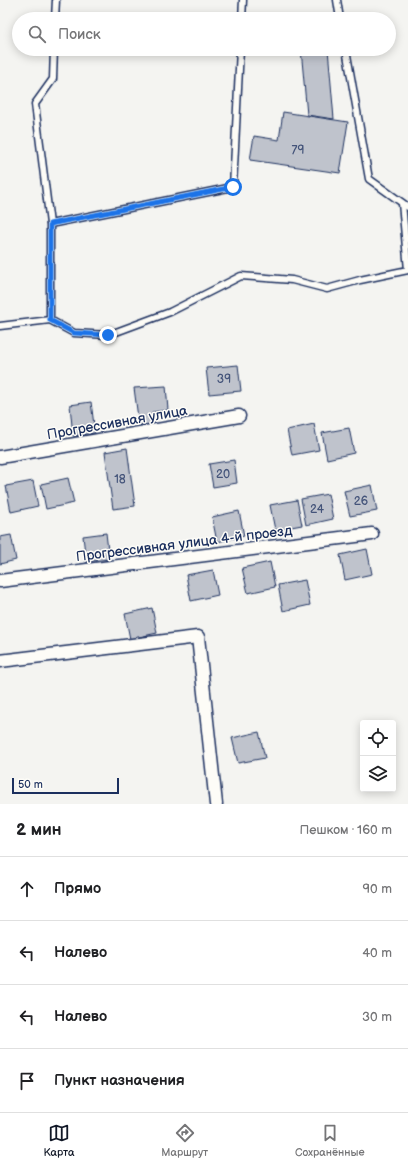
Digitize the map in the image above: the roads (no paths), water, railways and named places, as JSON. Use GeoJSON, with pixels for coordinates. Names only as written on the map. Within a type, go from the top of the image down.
{"type":"FeatureCollection","features":[{"type":"Feature","properties":{"kind":"street","name":"Прогрессивная улица"},"geometry":{"type":"LineString","coordinates":[[0,457],[239,416]]}},
{"type":"Feature","properties":{"kind":"street","name":"Прогрессивная улица 4-й проезд"},"geometry":{"type":"LineString","coordinates":[[0,581],[372,534]]}},
{"type":"Feature","properties":{"kind":"street"},"geometry":{"type":"LineString","coordinates":[[0,661],[198,637],[216,804]]}},
{"type":"Feature","properties":{"kind":"lane"},"geometry":{"type":"LineString","coordinates":[[55,12],[56,0]]}},
{"type":"Feature","properties":{"kind":"lane"},"geometry":{"type":"LineString","coordinates":[[242,12],[243,0]]}},
{"type":"Feature","properties":{"kind":"lane"},"geometry":{"type":"LineString","coordinates":[[337,0],[339,12]]}},
{"type":"Feature","properties":{"kind":"lane"},"geometry":{"type":"LineString","coordinates":[[50,320],[50,224],[35,104],[53,79],[54,56]]}},
{"type":"Feature","properties":{"kind":"lane"},"geometry":{"type":"LineString","coordinates":[[50,224],[233,187],[240,56]]}},
{"type":"Feature","properties":{"kind":"lane"},"geometry":{"type":"LineString","coordinates":[[0,326],[50,320],[74,333],[108,335],[170,312],[241,276],[292,280],[328,289],[408,270],[405,205],[369,179],[347,56]]}}]}
